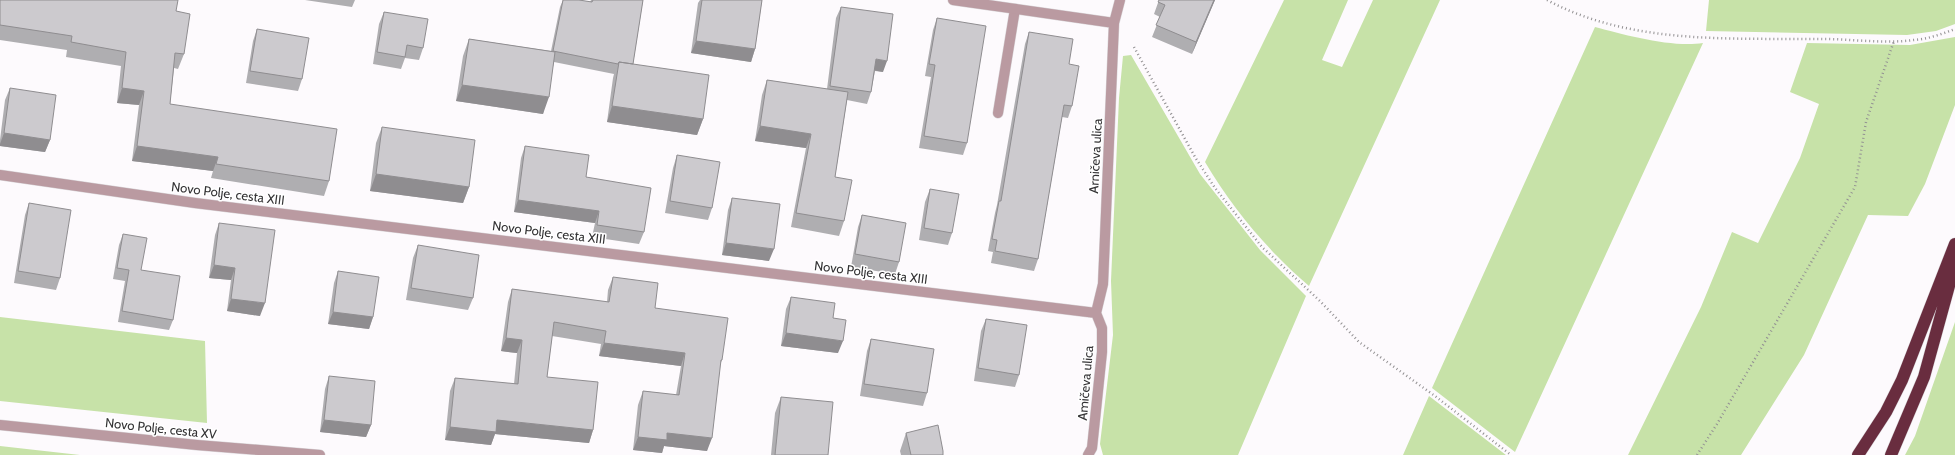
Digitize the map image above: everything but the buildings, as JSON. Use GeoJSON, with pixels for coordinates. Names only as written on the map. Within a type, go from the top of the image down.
{"type":"FeatureCollection","features":[{"type":"Feature","properties":{"kind":"highway"},"geometry":{"type":"LineString","coordinates":[[1858,455],[1886,412],[1902,380],[1955,244]]}},
{"type":"Feature","properties":{"kind":"highway"},"geometry":{"type":"LineString","coordinates":[[1891,455],[1924,377],[1955,264]]}},
{"type":"Feature","properties":{"kind":"street"},"geometry":{"type":"LineString","coordinates":[[953,0],[1114,23]]}},
{"type":"Feature","properties":{"kind":"street","name":"Arničeva ulica"},"geometry":{"type":"LineString","coordinates":[[1096,313],[1104,284],[1114,23],[1120,0]]}},
{"type":"Feature","properties":{"kind":"street"},"geometry":{"type":"LineString","coordinates":[[998,113],[1015,9]]}},
{"type":"Feature","properties":{"kind":"street","name":"Novo Polje, cesta XIII"},"geometry":{"type":"LineString","coordinates":[[0,175],[208,204],[1096,313]]}},
{"type":"Feature","properties":{"kind":"street","name":"Amičeva ulica"},"geometry":{"type":"LineString","coordinates":[[1088,455],[1092,448],[1102,352],[1102,328],[1096,313]]}},
{"type":"Feature","properties":{"kind":"street","name":"Novo Polje, cesta XV"},"geometry":{"type":"LineString","coordinates":[[0,424],[197,450],[320,455]]}},
{"type":"Feature","properties":{"kind":"path"},"geometry":{"type":"LineString","coordinates":[[1547,0],[1570,13],[1628,30],[1696,38],[1894,41],[1915,40],[1955,29]]}},
{"type":"Feature","properties":{"kind":"path"},"geometry":{"type":"LineString","coordinates":[[1697,455],[1717,424],[1855,187],[1866,122],[1894,41]]}},
{"type":"Feature","properties":{"kind":"path"},"geometry":{"type":"LineString","coordinates":[[1133,46],[1194,157],[1215,188],[1262,247],[1320,301],[1359,342],[1435,396],[1511,455]]}},
{"type":"Feature","properties":{"kind":"green space"},"geometry":{"type":"Polygon","coordinates":[[[1284,0],[1348,0],[1322,60],[1342,67],[1373,0],[1440,0],[1309,286],[1265,244],[1239,213],[1205,162],[1284,0]]]}},
{"type":"Feature","properties":{"kind":"green space"},"geometry":{"type":"Polygon","coordinates":[[[1709,0],[1955,0],[1955,24],[1936,31],[1907,35],[1706,31],[1709,0]]]}},
{"type":"Feature","properties":{"kind":"green space"},"geometry":{"type":"Polygon","coordinates":[[[1595,27],[1634,37],[1664,42],[1678,44],[1703,43],[1515,452],[1432,388],[1595,27]]]}},
{"type":"Feature","properties":{"kind":"green space"},"geometry":{"type":"Polygon","coordinates":[[[1955,37],[1955,105],[1925,184],[1908,216],[1868,215],[1804,355],[1741,455],[1628,455],[1701,307],[1732,232],[1758,243],[1800,158],[1819,104],[1790,92],[1807,43],[1910,45],[1955,37]]]}},
{"type":"Feature","properties":{"kind":"green space"},"geometry":{"type":"Polygon","coordinates":[[[1131,55],[1200,174],[1260,250],[1306,296],[1238,455],[1103,455],[1100,444],[1113,335],[1111,281],[1119,98],[1123,56],[1131,55]]]}},
{"type":"Feature","properties":{"kind":"green space"},"geometry":{"type":"Polygon","coordinates":[[[0,317],[205,341],[207,423],[0,401],[0,317]]]}},
{"type":"Feature","properties":{"kind":"green space"},"geometry":{"type":"Polygon","coordinates":[[[1955,322],[1955,455],[1905,455],[1915,436],[1955,322]]]}},
{"type":"Feature","properties":{"kind":"green space"},"geometry":{"type":"Polygon","coordinates":[[[1429,396],[1506,455],[1403,455],[1429,396]]]}},
{"type":"Feature","properties":{"kind":"green space"},"geometry":{"type":"Polygon","coordinates":[[[0,446],[80,455],[0,455],[0,446]]]}}]}
